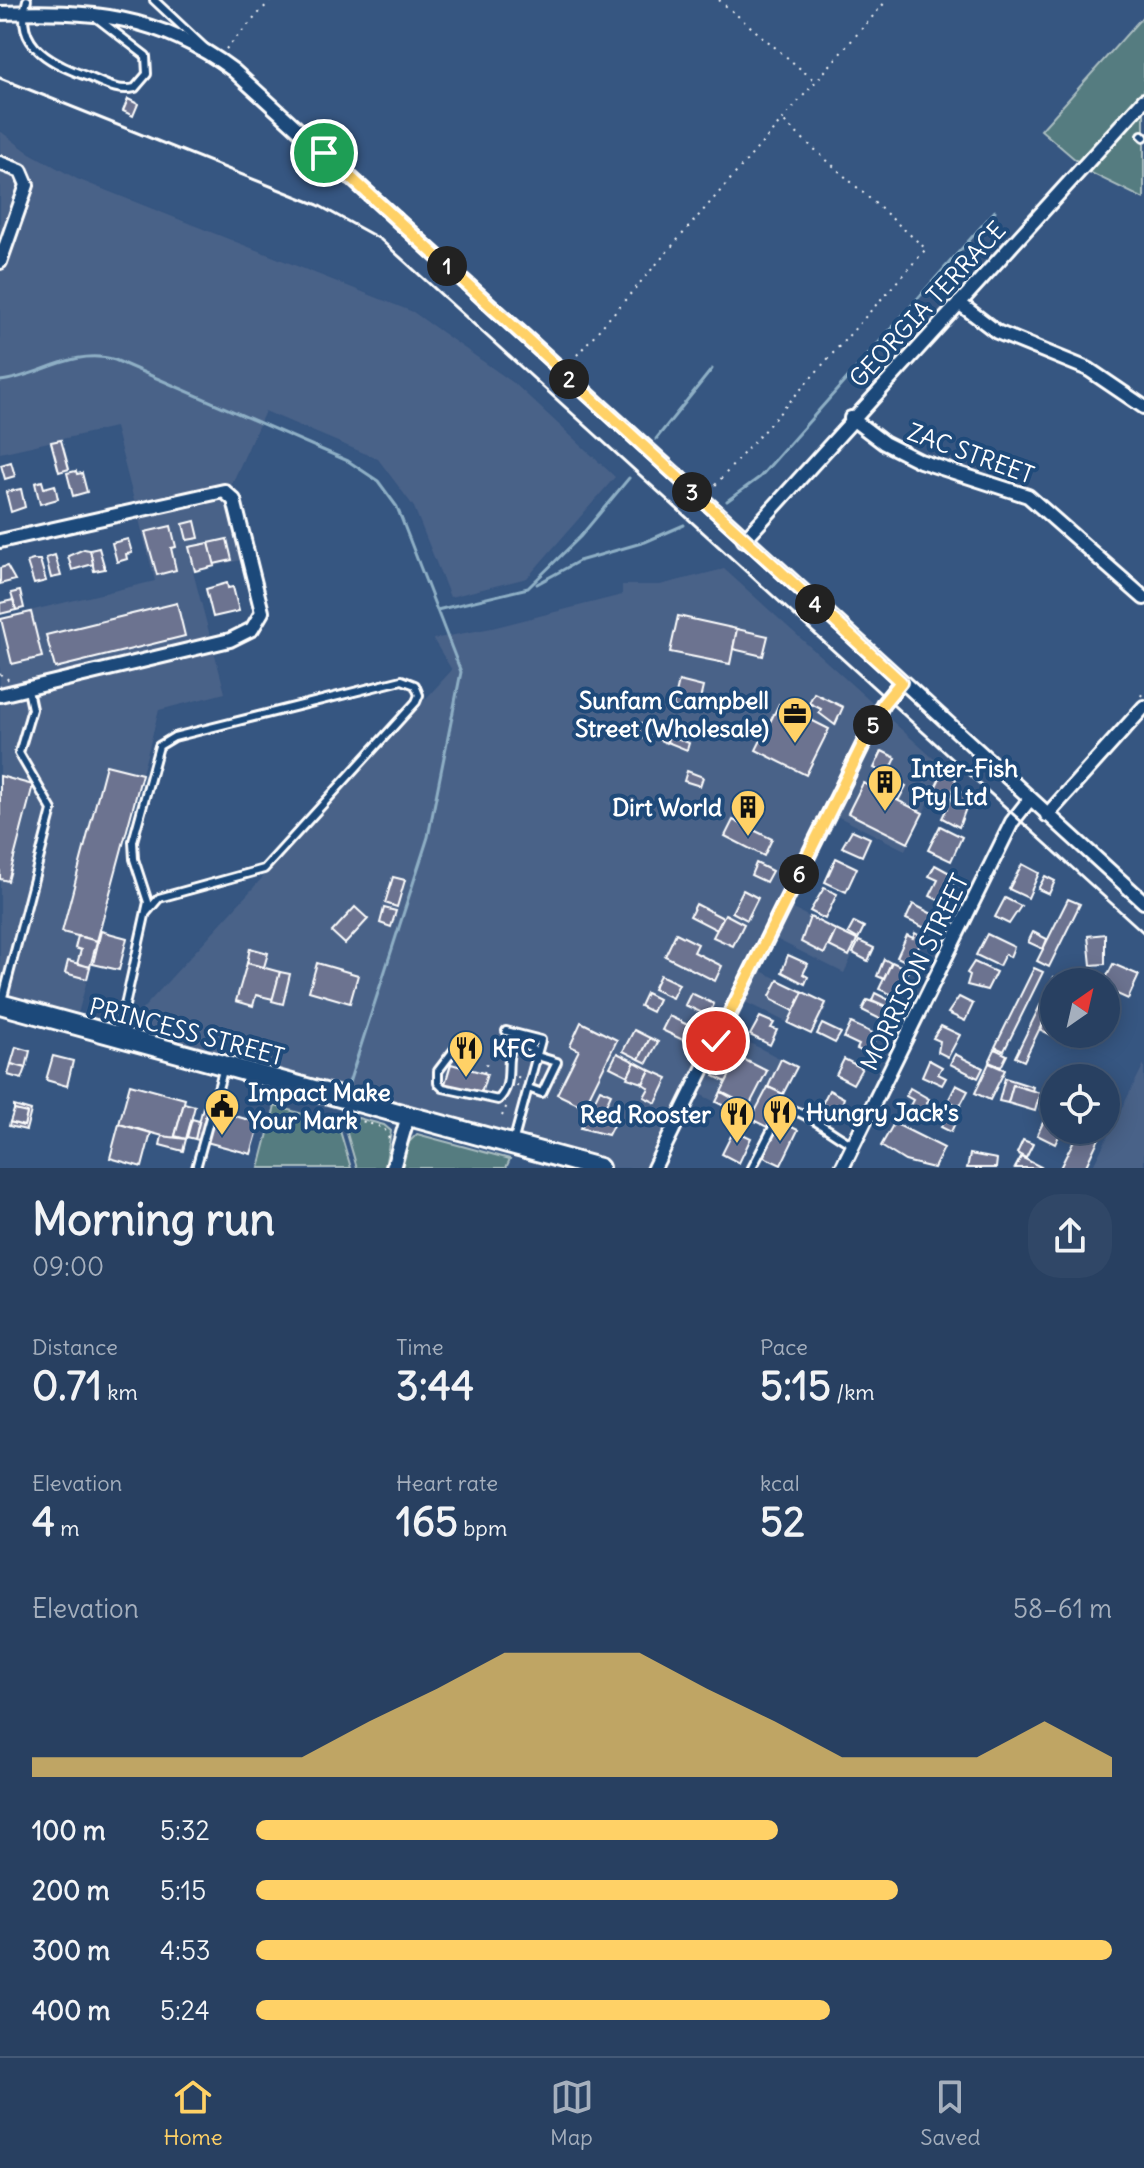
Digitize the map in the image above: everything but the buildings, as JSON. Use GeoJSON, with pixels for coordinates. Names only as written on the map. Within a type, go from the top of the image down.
{"type":"FeatureCollection","features":[{"type":"Feature","properties":{"kind":"main road","name":"PRINCESS STREET"},"geometry":{"type":"LineString","coordinates":[[0,1004],[599,1168]]}},
{"type":"Feature","properties":{"kind":"street"},"geometry":{"type":"LineString","coordinates":[[0,13],[25,6],[107,15],[145,24],[214,57],[248,83],[744,540],[1144,902]]}},
{"type":"Feature","properties":{"kind":"street","name":"GEORGIA TERRACE"},"geometry":{"type":"LineString","coordinates":[[744,540],[851,418],[1144,100]]}},
{"type":"Feature","properties":{"kind":"street"},"geometry":{"type":"LineString","coordinates":[[0,163],[16,168],[26,179],[0,262]]}},
{"type":"Feature","properties":{"kind":"street"},"geometry":{"type":"LineString","coordinates":[[959,303],[997,332],[1088,369],[1144,407]]}},
{"type":"Feature","properties":{"kind":"street","name":"ZAC STREET"},"geometry":{"type":"LineString","coordinates":[[851,418],[901,453],[1028,496],[1144,598]]}},
{"type":"Feature","properties":{"kind":"street"},"geometry":{"type":"LineString","coordinates":[[0,541],[214,491],[228,493],[234,500],[262,606],[258,621],[248,632],[230,640],[0,695]]}},
{"type":"Feature","properties":{"kind":"street"},"geometry":{"type":"LineString","coordinates":[[654,1168],[883,704],[901,682]]}},
{"type":"Feature","properties":{"kind":"street"},"geometry":{"type":"LineString","coordinates":[[1047,815],[1144,707]]}},
{"type":"Feature","properties":{"kind":"street","name":"MORRISON STREET"},"geometry":{"type":"LineString","coordinates":[[842,1168],[1012,822],[1030,799]]}},
{"type":"Feature","properties":{"kind":"street"},"geometry":{"type":"LineString","coordinates":[[393,1168],[408,1116]]}},
{"type":"Feature","properties":{"kind":"lane"},"geometry":{"type":"LineString","coordinates":[[154,0],[198,38],[214,57]]}},
{"type":"Feature","properties":{"kind":"lane"},"geometry":{"type":"LineString","coordinates":[[25,6],[30,43],[44,58],[122,89],[139,84],[148,67],[141,49],[94,17],[72,11]]}},
{"type":"Feature","properties":{"kind":"lane"},"geometry":{"type":"LineString","coordinates":[[118,1037],[148,902],[134,859],[133,841],[163,742],[402,680],[415,685],[419,695],[416,702],[264,869],[159,898],[146,913]]}},
{"type":"Feature","properties":{"kind":"lane"},"geometry":{"type":"LineString","coordinates":[[0,1004],[52,810],[19,753],[32,709],[28,690]]}},
{"type":"Feature","properties":{"kind":"lane"},"geometry":{"type":"LineString","coordinates":[[506,1031],[541,1040],[513,1143]]}},
{"type":"Feature","properties":{"kind":"lane"},"geometry":{"type":"LineString","coordinates":[[457,1046],[438,1071],[438,1083],[443,1088],[488,1100],[498,1100],[503,1096],[511,1068],[508,1056],[512,1047],[526,1045],[533,1050],[536,1058]]}},
{"type":"Feature","properties":{"kind":"lane"},"geometry":{"type":"LineString","coordinates":[[528,1088],[542,1093],[557,1062],[536,1058]]}},
{"type":"Feature","properties":{"kind":"lane"},"geometry":{"type":"LineString","coordinates":[[196,1168],[224,1066]]}},
{"type":"Feature","properties":{"kind":"lane"},"geometry":{"type":"LineString","coordinates":[[762,1168],[753,1164],[783,1108],[817,1121],[824,1130],[853,1145]]}},
{"type":"Feature","properties":{"kind":"path"},"geometry":{"type":"LineString","coordinates":[[214,57],[271,0]]}},
{"type":"Feature","properties":{"kind":"path"},"geometry":{"type":"LineString","coordinates":[[719,0],[816,82]]}},
{"type":"Feature","properties":{"kind":"path"},"geometry":{"type":"LineString","coordinates":[[577,355],[784,122],[887,0]]}},
{"type":"Feature","properties":{"kind":"path"},"geometry":{"type":"LineString","coordinates":[[702,500],[926,249],[784,122]]}},
{"type":"Feature","properties":{"kind":"path"},"geometry":{"type":"LineString","coordinates":[[0,674],[9,680],[20,677]]}},
{"type":"Feature","properties":{"kind":"path"},"geometry":{"type":"LineString","coordinates":[[484,1073],[487,1062],[490,1063]]}},
{"type":"Feature","properties":{"kind":"path"},"geometry":{"type":"LineString","coordinates":[[355,1119],[384,1128],[388,1140],[400,1144]]}},
{"type":"Feature","properties":{"kind":"shaded area"},"geometry":{"type":"Polygon","coordinates":[[[0,131],[28,152],[77,179],[413,312],[515,384],[615,477],[527,578],[450,597],[414,507],[378,459],[265,411],[230,488],[248,558],[193,572],[225,693],[159,710],[75,1025],[0,1005],[0,618],[155,581],[115,427],[0,453],[0,131]]]}},
{"type":"Feature","properties":{"kind":"shaded area"},"geometry":{"type":"Polygon","coordinates":[[[724,569],[945,769],[905,850],[831,813],[785,905],[859,941],[844,973],[770,936],[755,968],[828,1004],[813,1035],[739,999],[724,1030],[797,1067],[767,1127],[693,1091],[655,1168],[596,1168],[132,1039],[139,1013],[452,670],[433,639],[492,628],[622,595],[622,585],[660,585],[724,569]]]}},
{"type":"Feature","properties":{"kind":"shaded area"},"geometry":{"type":"Polygon","coordinates":[[[1144,1064],[1144,1168],[1092,1168],[1104,1144],[1120,1144],[1120,1112],[1144,1064]]]}},
{"type":"Feature","properties":{"kind":"green space"},"geometry":{"type":"Polygon","coordinates":[[[1144,15],[1144,199],[1091,173],[1041,130],[1144,15]]]}},
{"type":"Feature","properties":{"kind":"green space"},"geometry":{"type":"Polygon","coordinates":[[[275,1106],[338,1124],[351,1168],[259,1168],[275,1106]]]}},
{"type":"Feature","properties":{"kind":"green space"},"geometry":{"type":"Polygon","coordinates":[[[358,1118],[384,1125],[391,1131],[385,1168],[357,1168],[344,1123],[354,1122],[358,1118]]]}},
{"type":"Feature","properties":{"kind":"green space"},"geometry":{"type":"Polygon","coordinates":[[[417,1134],[510,1159],[506,1168],[402,1168],[409,1142],[417,1134]]]}},
{"type":"Feature","properties":{"kind":"waterway"},"geometry":{"type":"LineString","coordinates":[[727,501],[760,477],[995,211]]}},
{"type":"Feature","properties":{"kind":"waterway"},"geometry":{"type":"LineString","coordinates":[[0,381],[85,357],[115,360],[348,461],[378,481],[397,507],[461,672],[428,837],[348,1086]]}},
{"type":"Feature","properties":{"kind":"waterway"},"geometry":{"type":"LineString","coordinates":[[656,439],[712,369]]}},
{"type":"Feature","properties":{"kind":"waterway"},"geometry":{"type":"LineString","coordinates":[[437,610],[528,588],[580,537],[629,478]]}},
{"type":"Feature","properties":{"kind":"waterway"},"geometry":{"type":"LineString","coordinates":[[537,584],[579,561],[645,542],[684,525]]}},
{"type":"Feature","properties":{"kind":"waterway"},"geometry":{"type":"LineString","coordinates":[[342,1110],[357,1127]]}},
{"type":"Feature","properties":{"kind":"railway"},"geometry":{"type":"LineString","coordinates":[[0,78],[318,205],[380,239],[1144,933]]}},
{"type":"Feature","properties":{"kind":"place","name":"Sunfam Campbell Street (Wholesale)"},"geometry":{"type":"Point","coordinates":[795,745]}},
{"type":"Feature","properties":{"kind":"place","name":"Inter-Fish Pty Ltd"},"geometry":{"type":"Point","coordinates":[885,813]}},
{"type":"Feature","properties":{"kind":"place","name":"Dirt World"},"geometry":{"type":"Point","coordinates":[748,838]}},
{"type":"Feature","properties":{"kind":"place","name":"KFC"},"geometry":{"type":"Point","coordinates":[466,1079]}},
{"type":"Feature","properties":{"kind":"place","name":"Impact Make Your Mark"},"geometry":{"type":"Point","coordinates":[222,1137]}},
{"type":"Feature","properties":{"kind":"place","name":"Hungry Jack's"},"geometry":{"type":"Point","coordinates":[780,1143]}},
{"type":"Feature","properties":{"kind":"place","name":"Red Rooster"},"geometry":{"type":"Point","coordinates":[737,1145]}},
{"type":"Feature","properties":{"kind":"route"},"geometry":{"type":"LineString","coordinates":[[324,153],[901,682],[883,704],[716,1041]]}}]}
